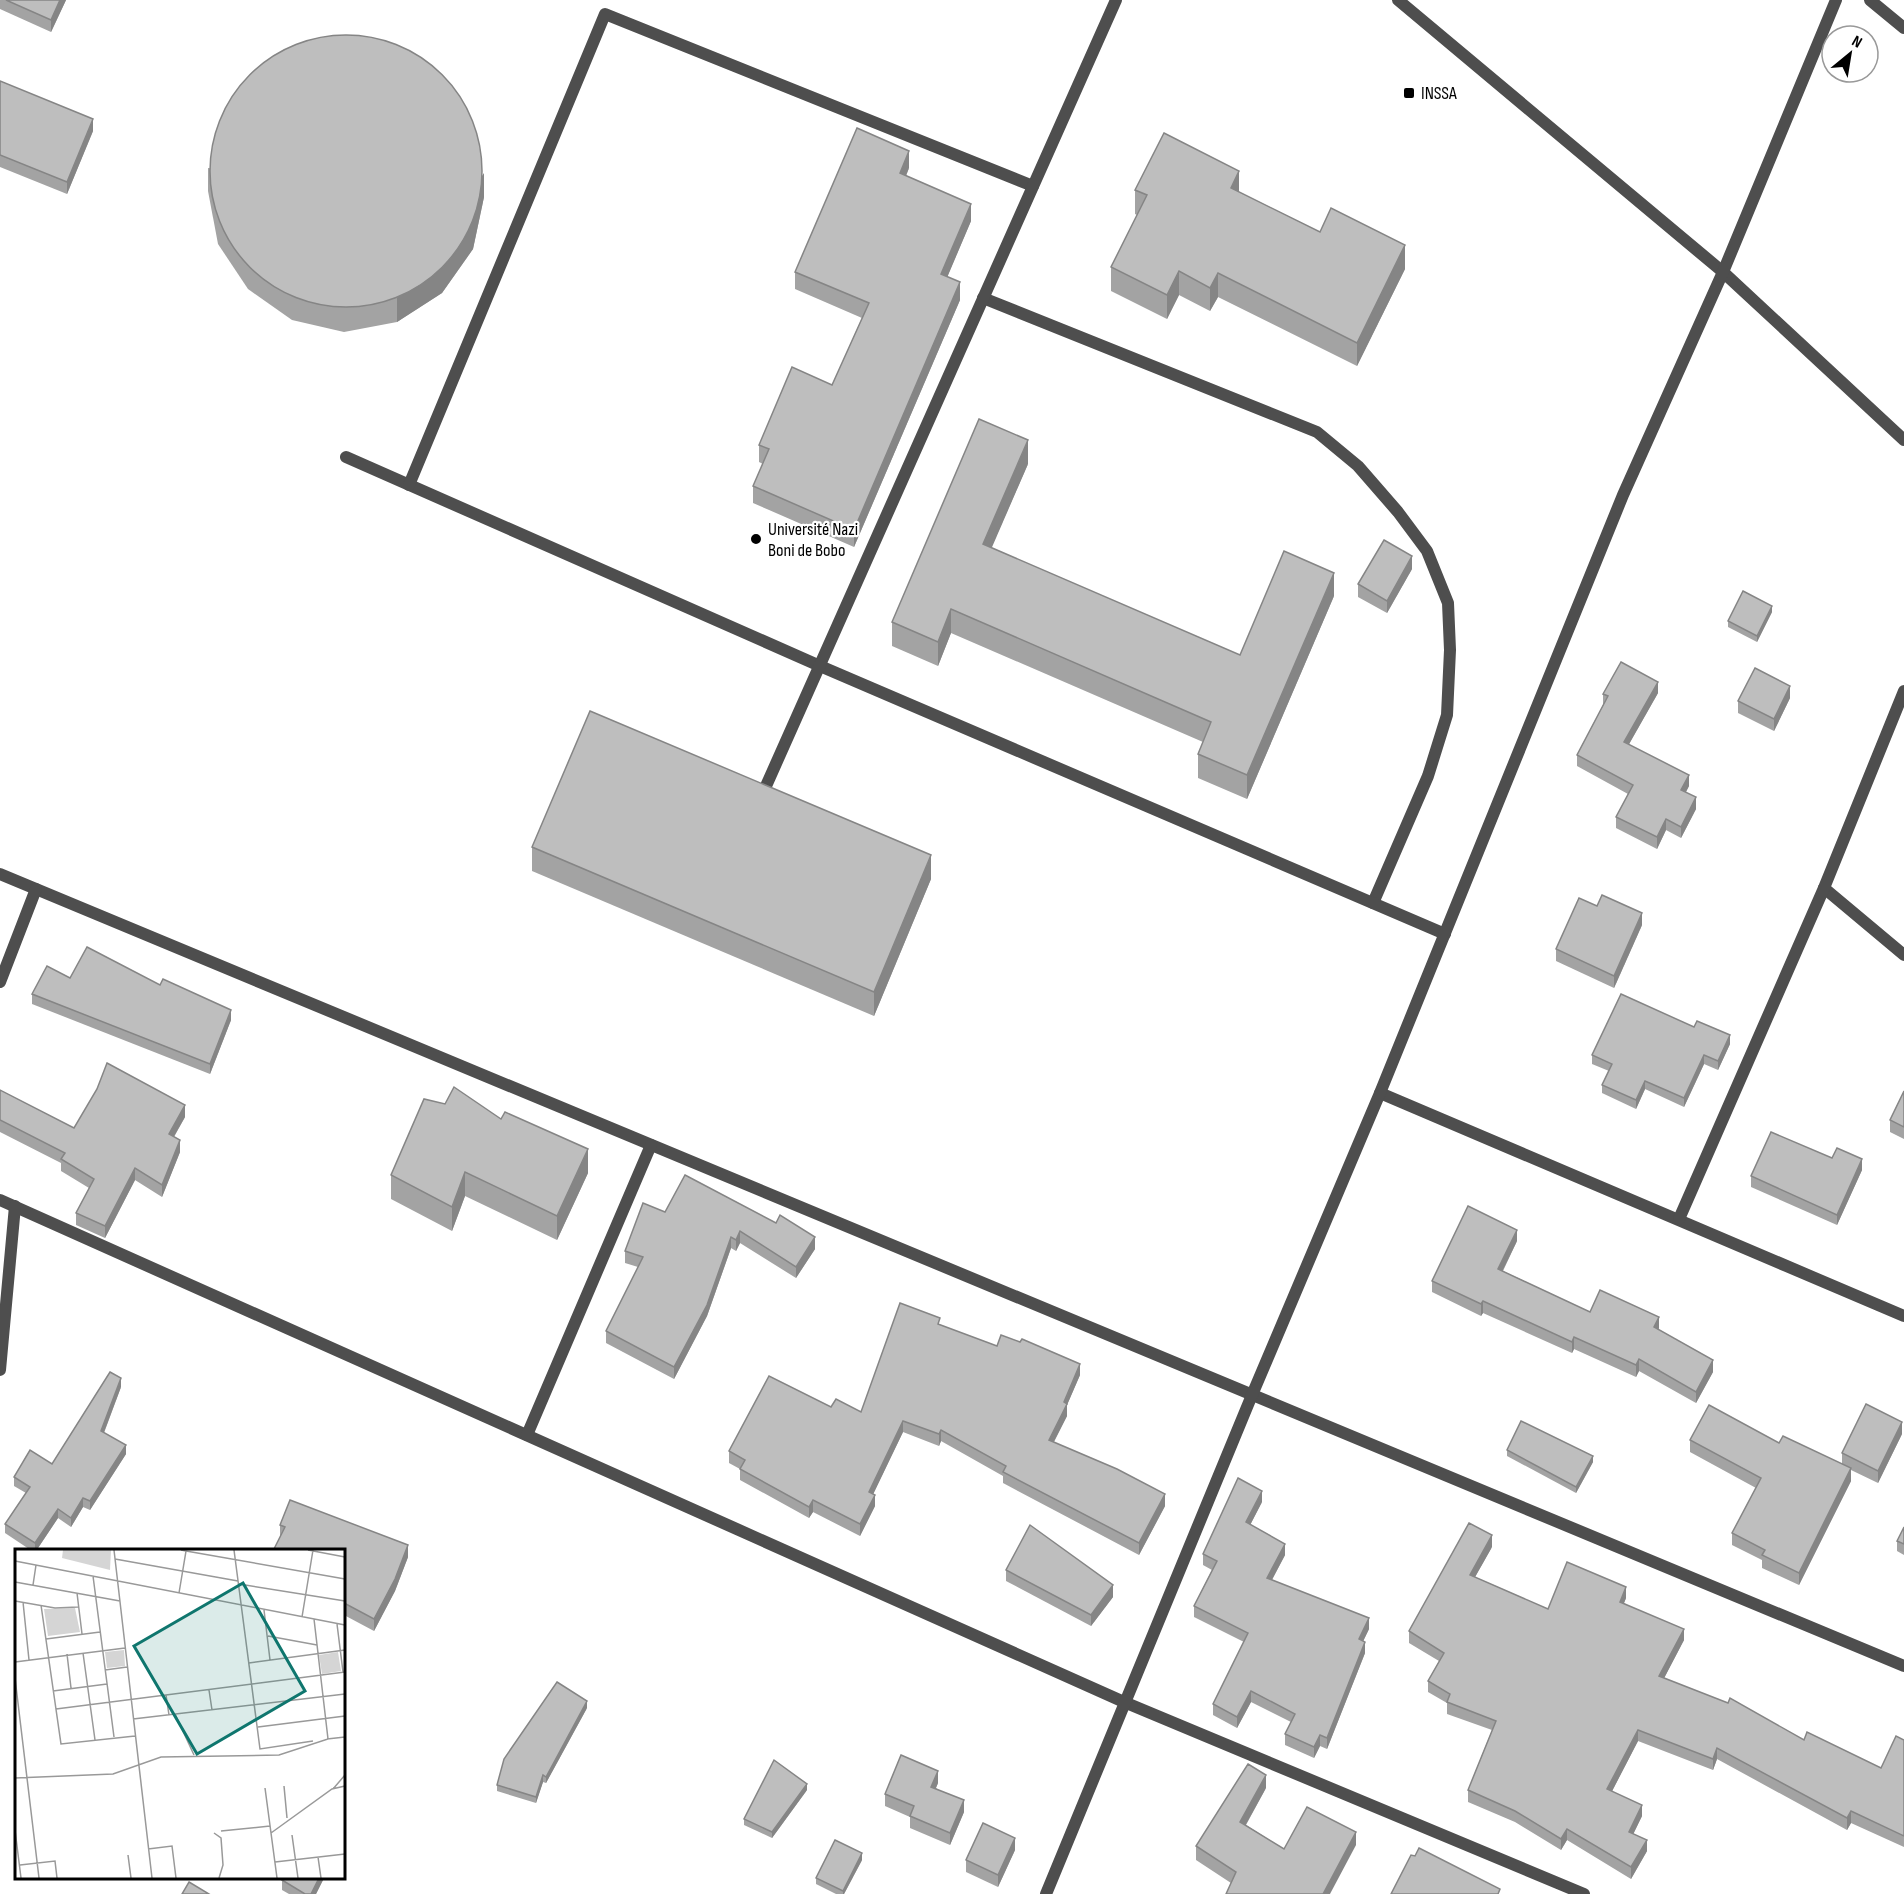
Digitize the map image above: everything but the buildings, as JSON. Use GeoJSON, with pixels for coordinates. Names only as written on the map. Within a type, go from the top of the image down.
{"type":"FeatureCollection","features":[{"type":"Feature","properties":{"kind":"street"},"geometry":{"type":"LineString","coordinates":[[762,795],[1116,0]]}},
{"type":"Feature","properties":{"kind":"street"},"geometry":{"type":"LineString","coordinates":[[1398,0],[1723,272],[1904,440]]}},
{"type":"Feature","properties":{"kind":"street"},"geometry":{"type":"LineString","coordinates":[[1046,1894],[1252,1395],[1380,1093],[1623,495],[1723,272],[1836,0]]}},
{"type":"Feature","properties":{"kind":"street"},"geometry":{"type":"LineString","coordinates":[[1870,0],[1904,28]]}},
{"type":"Feature","properties":{"kind":"street"},"geometry":{"type":"LineString","coordinates":[[409,485],[605,14],[1033,186]]}},
{"type":"Feature","properties":{"kind":"street"},"geometry":{"type":"LineString","coordinates":[[983,298],[1317,432],[1358,466],[1398,512],[1427,551],[1448,603],[1450,650],[1447,715],[1428,776],[1373,903]]}},
{"type":"Feature","properties":{"kind":"street"},"geometry":{"type":"LineString","coordinates":[[346,457],[820,666],[1445,934]]}},
{"type":"Feature","properties":{"kind":"street"},"geometry":{"type":"LineString","coordinates":[[1679,1219],[1824,888],[1904,691]]}},
{"type":"Feature","properties":{"kind":"street"},"geometry":{"type":"LineString","coordinates":[[0,874],[1904,1666]]}},
{"type":"Feature","properties":{"kind":"street"},"geometry":{"type":"LineString","coordinates":[[1824,888],[1904,955]]}},
{"type":"Feature","properties":{"kind":"street"},"geometry":{"type":"LineString","coordinates":[[0,982],[36,890]]}},
{"type":"Feature","properties":{"kind":"street"},"geometry":{"type":"LineString","coordinates":[[1380,1093],[1904,1316]]}},
{"type":"Feature","properties":{"kind":"street"},"geometry":{"type":"LineString","coordinates":[[527,1435],[651,1145]]}},
{"type":"Feature","properties":{"kind":"street"},"geometry":{"type":"LineString","coordinates":[[0,1200],[1124,1702],[1584,1894]]}},
{"type":"Feature","properties":{"kind":"street"},"geometry":{"type":"LineString","coordinates":[[0,1370],[15,1206]]}},
{"type":"Feature","properties":{"kind":"place","name":"INSSA"},"geometry":{"type":"Point","coordinates":[1409,93]}},
{"type":"Feature","properties":{"kind":"place","name":"Université Nazi Boni de Bobo"},"geometry":{"type":"Point","coordinates":[756,539]}}]}
